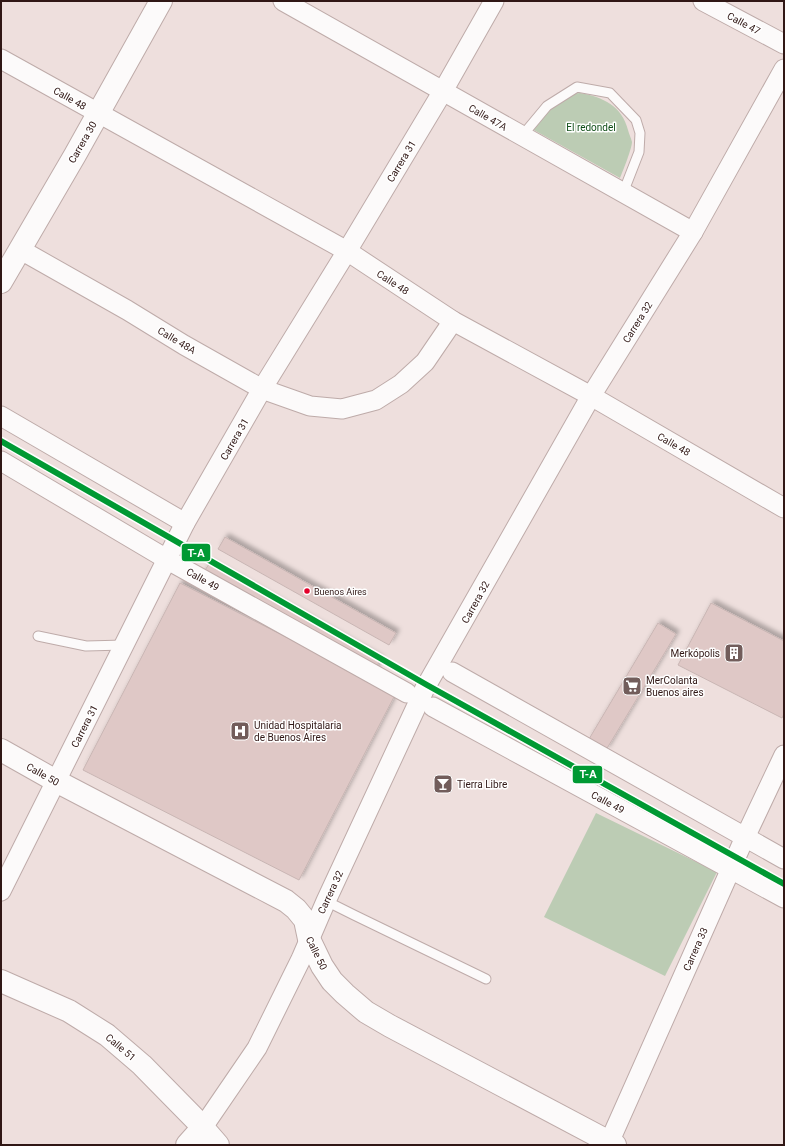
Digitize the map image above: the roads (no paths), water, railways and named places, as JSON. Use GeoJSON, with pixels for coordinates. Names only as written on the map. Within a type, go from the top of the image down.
{"type":"FeatureCollection","features":[{"type":"Feature","properties":{"kind":"main road","name":"Carrera 30"},"geometry":{"type":"LineString","coordinates":[[1,282],[21,250],[161,1]]}},
{"type":"Feature","properties":{"kind":"main road","name":"Calle 50"},"geometry":{"type":"LineString","coordinates":[[1,750],[56,781],[286,901],[305,920],[309,939],[322,966],[332,981],[366,1012],[611,1144]]}},
{"type":"Feature","properties":{"kind":"main road","name":"Calle 51"},"geometry":{"type":"LineString","coordinates":[[1,981],[69,1012],[107,1035],[142,1065],[203,1127],[218,1145]]}},
{"type":"Feature","properties":{"kind":"main road","name":"Carrera 32"},"geometry":{"type":"LineString","coordinates":[[187,1145],[203,1127]]}},
{"type":"Feature","properties":{"kind":"street","name":"Calle 47A"},"geometry":{"type":"LineString","coordinates":[[283,1],[693,232]]}},
{"type":"Feature","properties":{"kind":"street","name":"Carrera 31"},"geometry":{"type":"LineString","coordinates":[[1,892],[185,522],[262,389],[443,91],[494,1]]}},
{"type":"Feature","properties":{"kind":"street","name":"Calle 47"},"geometry":{"type":"LineString","coordinates":[[703,1],[784,44]]}},
{"type":"Feature","properties":{"kind":"street","name":"Calle 48"},"geometry":{"type":"LineString","coordinates":[[1,59],[347,251],[453,321],[591,396],[784,508]]}},
{"type":"Feature","properties":{"kind":"street","name":"Carrera 32"},"geometry":{"type":"LineString","coordinates":[[203,1127],[257,1048],[426,688],[591,396],[693,232],[784,69]]}},
{"type":"Feature","properties":{"kind":"street","name":"Calle 48A"},"geometry":{"type":"LineString","coordinates":[[21,250],[262,389],[310,406],[342,408],[376,400],[401,384],[426,362],[453,321]]}},
{"type":"Feature","properties":{"kind":"street"},"geometry":{"type":"LineString","coordinates":[[1,416],[185,522]]}},
{"type":"Feature","properties":{"kind":"street","name":"Calle 49"},"geometry":{"type":"LineString","coordinates":[[1,461],[167,559],[406,693]]}},
{"type":"Feature","properties":{"kind":"street"},"geometry":{"type":"LineString","coordinates":[[452,672],[784,859]]}},
{"type":"Feature","properties":{"kind":"street","name":"Calle 49"},"geometry":{"type":"LineString","coordinates":[[433,706],[784,898]]}},
{"type":"Feature","properties":{"kind":"street","name":"Carrera 33"},"geometry":{"type":"LineString","coordinates":[[611,1144],[731,868],[784,755]]}},
{"type":"Feature","properties":{"kind":"lane"},"geometry":{"type":"LineString","coordinates":[[522,136],[547,106],[578,87],[610,93],[636,120],[640,133],[639,152],[623,193]]}},
{"type":"Feature","properties":{"kind":"lane"},"geometry":{"type":"LineString","coordinates":[[38,636],[86,646],[124,645]]}},
{"type":"Feature","properties":{"kind":"lane"},"geometry":{"type":"LineString","coordinates":[[326,901],[486,979]]}},
{"type":"Feature","properties":{"kind":"place","name":"Buenos Aires"},"geometry":{"type":"Point","coordinates":[307,591]}},
{"type":"Feature","properties":{"kind":"place","name":"Merkópolis"},"geometry":{"type":"Point","coordinates":[734,653]}},
{"type":"Feature","properties":{"kind":"place","name":"MerColanta Buenos aires"},"geometry":{"type":"Point","coordinates":[632,686]}},
{"type":"Feature","properties":{"kind":"place","name":"Unidad Hospitalaria de Buenos Aires"},"geometry":{"type":"Point","coordinates":[240,731]}},
{"type":"Feature","properties":{"kind":"place","name":"Tierra Libre"},"geometry":{"type":"Point","coordinates":[443,784]}},
{"type":"Feature","properties":{"kind":"park label","name":"El redondel"},"geometry":{"type":"Point","coordinates":[591,127]}}]}
